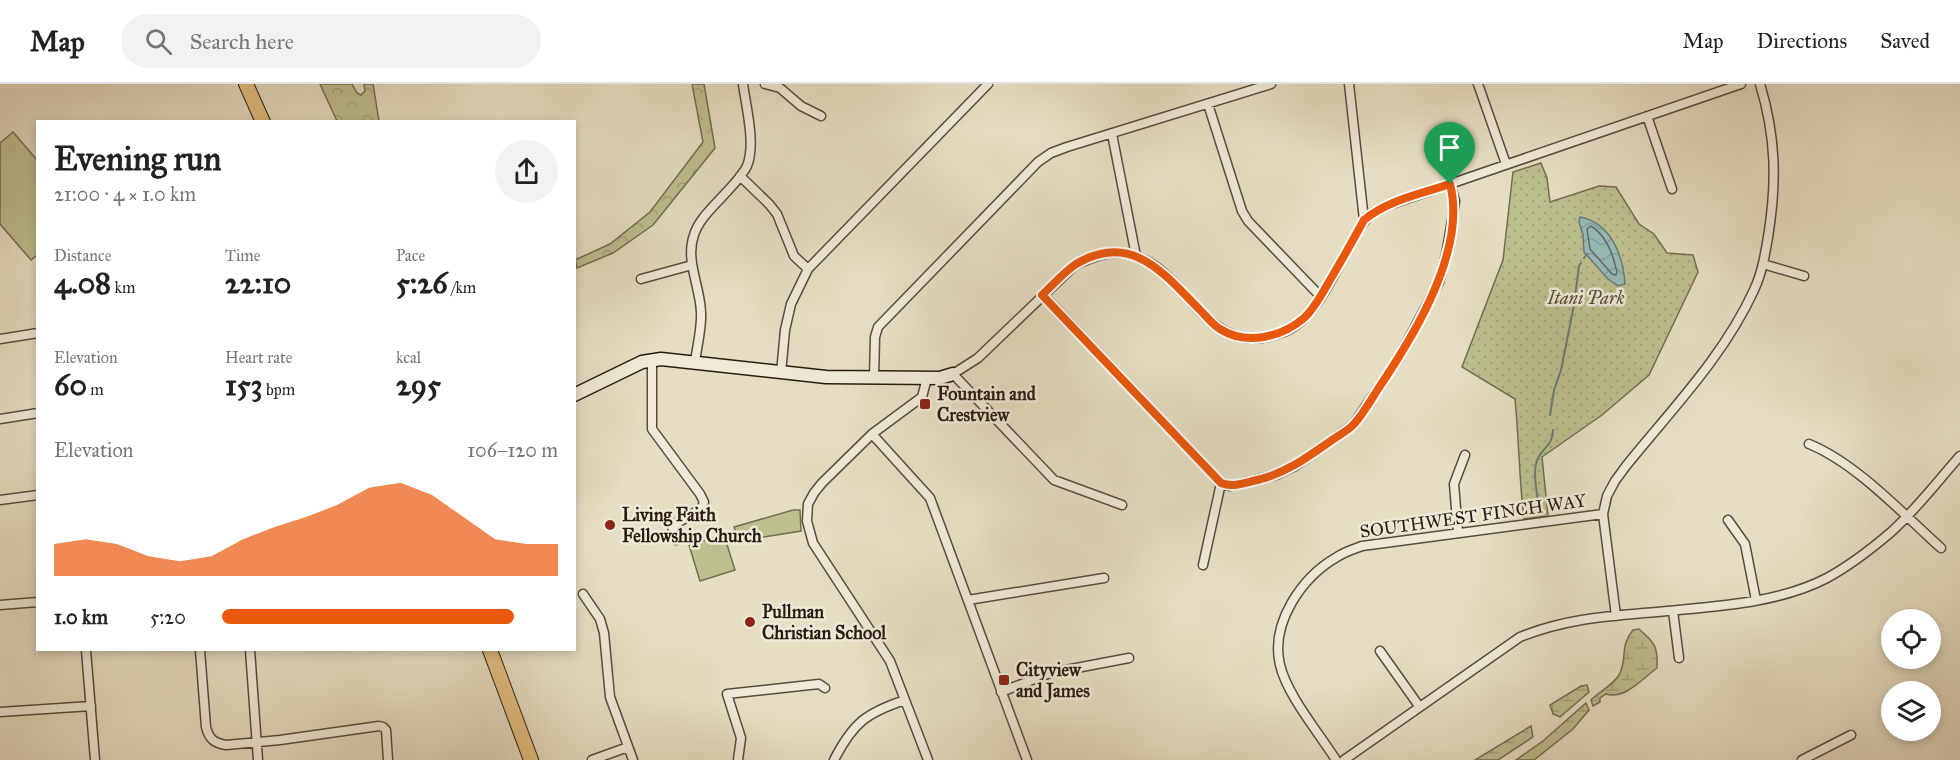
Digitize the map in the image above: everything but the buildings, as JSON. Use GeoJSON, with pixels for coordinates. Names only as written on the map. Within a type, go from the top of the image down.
{"type":"FeatureCollection","features":[{"type":"Feature","properties":{"kind":"main road"},"geometry":{"type":"LineString","coordinates":[[246,84],[262,120]]}},
{"type":"Feature","properties":{"kind":"main road"},"geometry":{"type":"LineString","coordinates":[[490,651],[531,760]]}},
{"type":"Feature","properties":{"kind":"street"},"geometry":{"type":"LineString","coordinates":[[695,362],[701,314],[691,249],[694,234],[700,222],[747,167],[751,146],[743,84]]}},
{"type":"Feature","properties":{"kind":"street"},"geometry":{"type":"LineString","coordinates":[[765,84],[780,88],[801,106],[821,116]]}},
{"type":"Feature","properties":{"kind":"street"},"geometry":{"type":"LineString","coordinates":[[781,373],[785,330],[791,304],[808,269],[987,84]]}},
{"type":"Feature","properties":{"kind":"street"},"geometry":{"type":"LineString","coordinates":[[874,378],[875,337],[878,327],[1038,162],[1059,150],[1271,84]]}},
{"type":"Feature","properties":{"kind":"street"},"geometry":{"type":"LineString","coordinates":[[1349,84],[1364,220]]}},
{"type":"Feature","properties":{"kind":"street"},"geometry":{"type":"LineString","coordinates":[[1478,84],[1506,164]]}},
{"type":"Feature","properties":{"kind":"street"},"geometry":{"type":"LineString","coordinates":[[576,394],[642,362],[661,359],[781,373],[874,378],[940,378],[952,374],[978,358],[1075,265],[1095,256],[1118,252],[1136,256],[1156,266],[1220,329],[1240,337],[1264,338],[1287,331],[1306,316],[1321,297],[1364,220],[1386,206],[1741,84]]}},
{"type":"Feature","properties":{"kind":"street"},"geometry":{"type":"LineString","coordinates":[[1616,616],[1603,514],[1607,496],[1615,481],[1726,340],[1755,288],[1763,264],[1773,206],[1775,173],[1773,142],[1760,84]]}},
{"type":"Feature","properties":{"kind":"street"},"geometry":{"type":"LineString","coordinates":[[1208,104],[1242,211],[1248,221],[1321,297]]}},
{"type":"Feature","properties":{"kind":"street"},"geometry":{"type":"LineString","coordinates":[[1647,116],[1672,189]]}},
{"type":"Feature","properties":{"kind":"street"},"geometry":{"type":"LineString","coordinates":[[1112,134],[1136,256]]}},
{"type":"Feature","properties":{"kind":"street"},"geometry":{"type":"LineString","coordinates":[[740,176],[777,214],[794,256],[808,269]]}},
{"type":"Feature","properties":{"kind":"street"},"geometry":{"type":"LineString","coordinates":[[1042,295],[1221,483],[1230,486],[1276,475],[1295,466],[1353,425],[1398,359],[1439,282],[1455,201],[1450,184]]}},
{"type":"Feature","properties":{"kind":"street"},"geometry":{"type":"LineString","coordinates":[[1763,264],[1804,276]]}},
{"type":"Feature","properties":{"kind":"street"},"geometry":{"type":"LineString","coordinates":[[641,279],[692,266]]}},
{"type":"Feature","properties":{"kind":"street"},"geometry":{"type":"LineString","coordinates":[[0,339],[36,333]]}},
{"type":"Feature","properties":{"kind":"street"},"geometry":{"type":"LineString","coordinates":[[652,360],[652,429],[704,502],[701,509],[672,525],[676,540]]}},
{"type":"Feature","properties":{"kind":"street"},"geometry":{"type":"LineString","coordinates":[[952,374],[1054,480],[1122,505]]}},
{"type":"Feature","properties":{"kind":"street"},"geometry":{"type":"LineString","coordinates":[[927,378],[922,397],[872,434],[822,483],[808,504],[807,521],[813,543],[890,661],[928,760]]}},
{"type":"Feature","properties":{"kind":"street"},"geometry":{"type":"LineString","coordinates":[[0,419],[36,413]]}},
{"type":"Feature","properties":{"kind":"street"},"geometry":{"type":"LineString","coordinates":[[872,434],[930,498],[1027,760]]}},
{"type":"Feature","properties":{"kind":"street"},"geometry":{"type":"LineString","coordinates":[[1809,444],[1824,450],[1865,480],[1941,548]]}},
{"type":"Feature","properties":{"kind":"street"},"geometry":{"type":"LineString","coordinates":[[1458,532],[1454,484],[1465,455]]}},
{"type":"Feature","properties":{"kind":"street"},"geometry":{"type":"LineString","coordinates":[[1344,760],[1520,637],[1546,627],[1574,620],[1730,605],[1792,591],[1825,579],[1862,556],[1891,532],[1960,456]]}},
{"type":"Feature","properties":{"kind":"street"},"geometry":{"type":"LineString","coordinates":[[1203,565],[1221,483]]}},
{"type":"Feature","properties":{"kind":"street"},"geometry":{"type":"LineString","coordinates":[[0,501],[36,495]]}},
{"type":"Feature","properties":{"kind":"street","name":"SOUTHWEST FINCH WAY"},"geometry":{"type":"LineString","coordinates":[[1336,760],[1289,688],[1280,664],[1278,639],[1285,615],[1298,593],[1314,573],[1337,557],[1362,546],[1603,514]]}},
{"type":"Feature","properties":{"kind":"street"},"geometry":{"type":"LineString","coordinates":[[1728,520],[1745,544],[1756,600]]}},
{"type":"Feature","properties":{"kind":"street"},"geometry":{"type":"LineString","coordinates":[[968,600],[1104,578]]}},
{"type":"Feature","properties":{"kind":"street"},"geometry":{"type":"LineString","coordinates":[[583,594],[600,619],[604,633],[610,697],[633,760]]}},
{"type":"Feature","properties":{"kind":"street"},"geometry":{"type":"LineString","coordinates":[[0,605],[36,602]]}},
{"type":"Feature","properties":{"kind":"street"},"geometry":{"type":"LineString","coordinates":[[1673,611],[1679,658]]}},
{"type":"Feature","properties":{"kind":"street"},"geometry":{"type":"LineString","coordinates":[[87,651],[95,760]]}},
{"type":"Feature","properties":{"kind":"street"},"geometry":{"type":"LineString","coordinates":[[200,651],[206,728],[208,737],[218,744],[257,743],[383,726],[386,730],[388,760]]}},
{"type":"Feature","properties":{"kind":"street"},"geometry":{"type":"LineString","coordinates":[[250,651],[258,760]]}},
{"type":"Feature","properties":{"kind":"street"},"geometry":{"type":"LineString","coordinates":[[1380,651],[1419,706]]}},
{"type":"Feature","properties":{"kind":"street"},"geometry":{"type":"LineString","coordinates":[[1001,692],[1050,673],[1129,658]]}},
{"type":"Feature","properties":{"kind":"street"},"geometry":{"type":"LineString","coordinates":[[738,760],[741,738],[727,694],[819,684],[825,688]]}},
{"type":"Feature","properties":{"kind":"street"},"geometry":{"type":"LineString","coordinates":[[834,760],[843,742],[855,726],[871,713],[905,700]]}},
{"type":"Feature","properties":{"kind":"street"},"geometry":{"type":"LineString","coordinates":[[0,712],[91,706]]}},
{"type":"Feature","properties":{"kind":"street"},"geometry":{"type":"LineString","coordinates":[[1802,760],[1851,735]]}},
{"type":"Feature","properties":{"kind":"street"},"geometry":{"type":"LineString","coordinates":[[592,760],[628,747]]}},
{"type":"Feature","properties":{"kind":"green space"},"geometry":{"type":"Polygon","coordinates":[[[320,84],[352,84],[357,93],[361,95],[365,91],[364,84],[373,84],[379,120],[337,120],[320,84]]]}},
{"type":"Feature","properties":{"kind":"green space"},"geometry":{"type":"Polygon","coordinates":[[[692,84],[704,84],[715,148],[653,225],[613,253],[577,268],[576,260],[610,244],[650,212],[703,142],[692,84]]]}},
{"type":"Feature","properties":{"kind":"green space"},"geometry":{"type":"Polygon","coordinates":[[[13,132],[36,159],[36,256],[31,260],[0,224],[0,143],[13,132]]]}},
{"type":"Feature","properties":{"kind":"green space","name":"Itani Park"},"geometry":{"type":"Polygon","coordinates":[[[1541,163],[1547,178],[1550,202],[1599,186],[1616,187],[1639,224],[1654,234],[1667,253],[1693,255],[1698,272],[1649,375],[1602,415],[1542,457],[1548,516],[1524,519],[1515,399],[1462,367],[1503,260],[1513,172],[1541,163]]]}},
{"type":"Feature","properties":{"kind":"green space"},"geometry":{"type":"Polygon","coordinates":[[[800,510],[801,531],[739,541],[734,527],[800,510]]]}},
{"type":"Feature","properties":{"kind":"green space"},"geometry":{"type":"Polygon","coordinates":[[[724,535],[735,570],[700,581],[689,545],[724,535]]]}},
{"type":"Feature","properties":{"kind":"green space"},"geometry":{"type":"Polygon","coordinates":[[[1639,629],[1654,646],[1657,668],[1627,691],[1613,695],[1606,694],[1600,698],[1600,702],[1593,706],[1591,700],[1619,675],[1626,642],[1633,630],[1639,629]]]}},
{"type":"Feature","properties":{"kind":"green space"},"geometry":{"type":"Polygon","coordinates":[[[1587,685],[1589,692],[1560,717],[1553,714],[1550,705],[1581,686],[1587,685]]]}},
{"type":"Feature","properties":{"kind":"green space"},"geometry":{"type":"Polygon","coordinates":[[[1586,703],[1589,710],[1573,729],[1534,760],[1516,760],[1543,741],[1586,703]]]}},
{"type":"Feature","properties":{"kind":"green space"},"geometry":{"type":"Polygon","coordinates":[[[1531,726],[1533,737],[1498,760],[1475,760],[1531,726]]]}},
{"type":"Feature","properties":{"kind":"water"},"geometry":{"type":"Polygon","coordinates":[[[1580,217],[1591,220],[1607,233],[1618,252],[1625,284],[1618,286],[1608,279],[1584,252],[1580,217]]]}},
{"type":"Feature","properties":{"kind":"waterway"},"geometry":{"type":"LineString","coordinates":[[1584,258],[1587,254]]}},
{"type":"Feature","properties":{"kind":"waterway"},"geometry":{"type":"LineString","coordinates":[[1550,415],[1581,263]]}},
{"type":"Feature","properties":{"kind":"waterway"},"geometry":{"type":"LineString","coordinates":[[1538,503],[1535,468],[1540,454],[1551,441],[1553,430]]}},
{"type":"Feature","properties":{"kind":"place","name":"Fountain and Crestview"},"geometry":{"type":"Point","coordinates":[925,404]}},
{"type":"Feature","properties":{"kind":"place","name":"Living Faith Fellowship Church"},"geometry":{"type":"Point","coordinates":[610,525]}},
{"type":"Feature","properties":{"kind":"place","name":"Pullman Christian School"},"geometry":{"type":"Point","coordinates":[750,622]}},
{"type":"Feature","properties":{"kind":"place","name":"Cityview and James"},"geometry":{"type":"Point","coordinates":[1004,680]}},
{"type":"Feature","properties":{"kind":"route"},"geometry":{"type":"LineString","coordinates":[[1450,184],[1455,201],[1439,282],[1398,359],[1353,425],[1295,466],[1276,475],[1230,486],[1221,483],[1042,295],[1075,265],[1095,256],[1118,252],[1136,256],[1156,266],[1220,329],[1240,337],[1264,338],[1287,331],[1306,316],[1321,297],[1364,220],[1386,206],[1450,184]]}}]}
